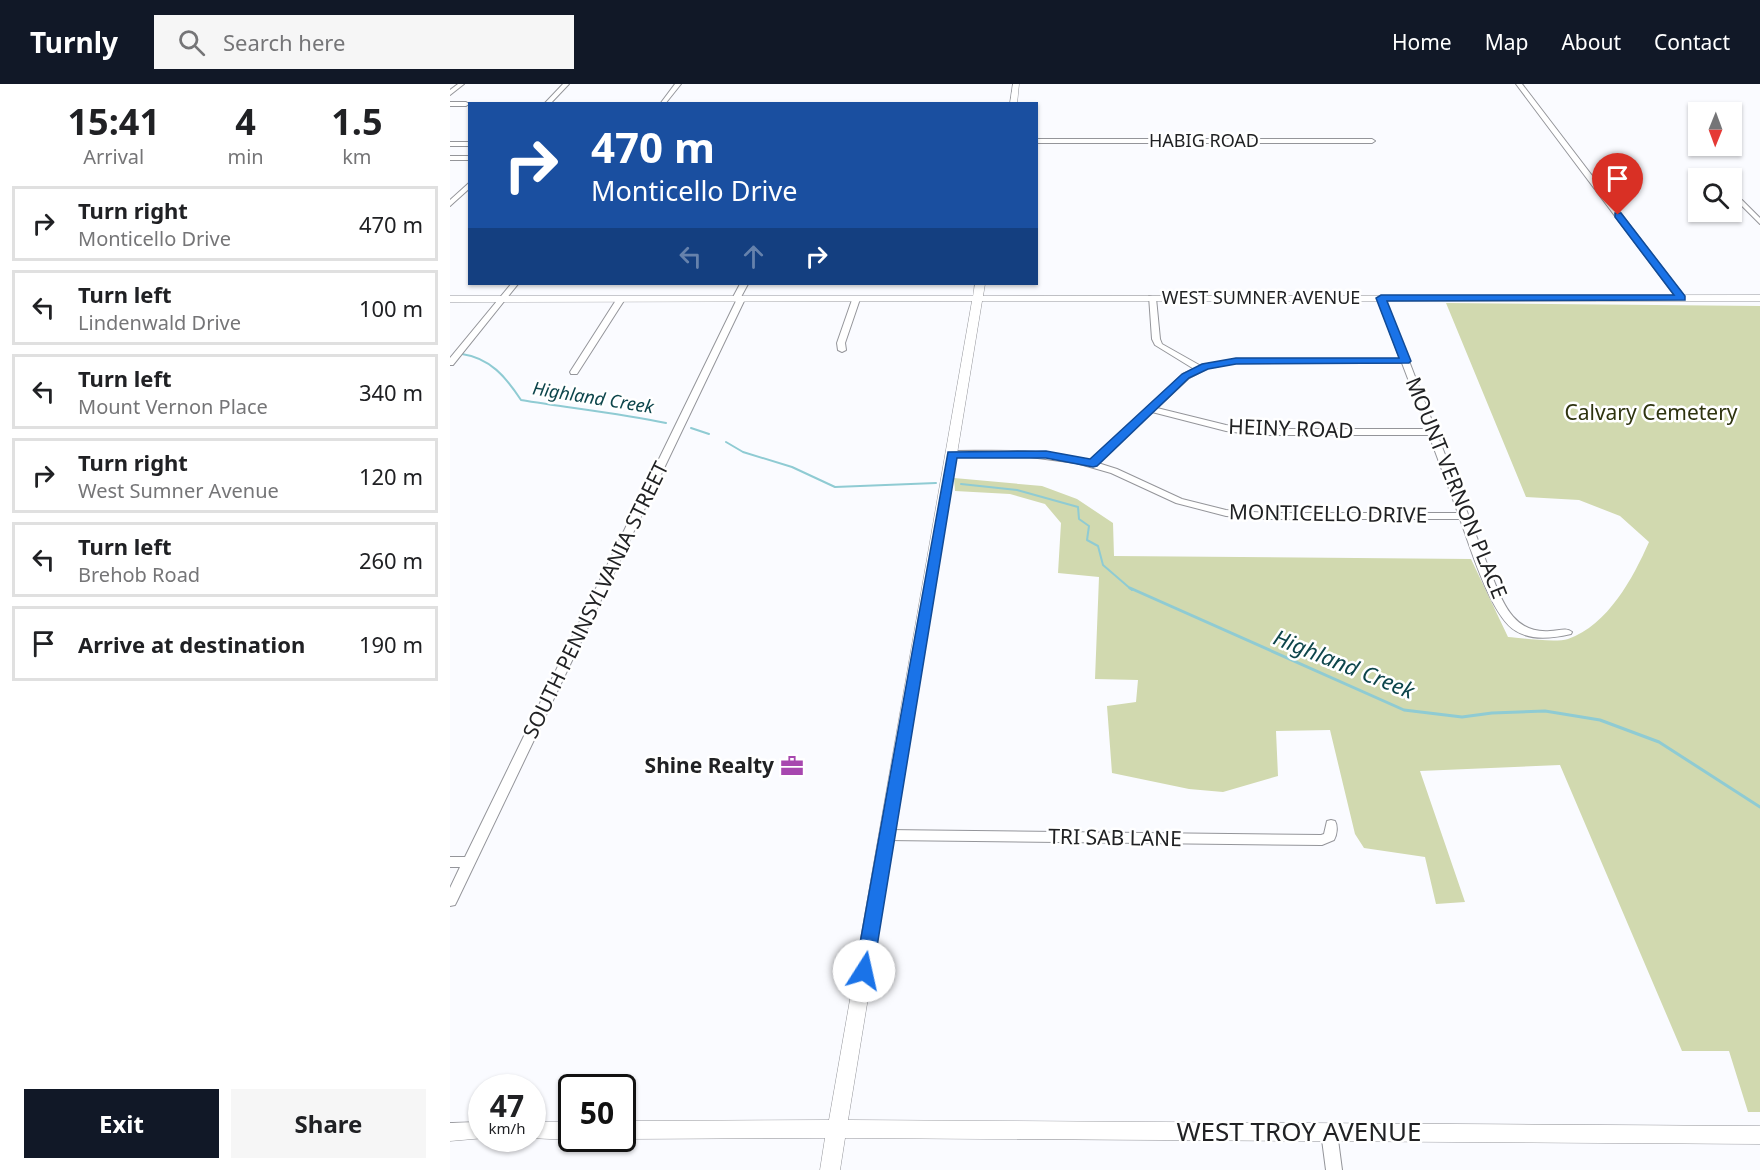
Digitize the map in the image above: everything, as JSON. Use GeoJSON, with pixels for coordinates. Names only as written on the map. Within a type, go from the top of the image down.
{"type":"FeatureCollection","features":[{"type":"Feature","properties":{"kind":"main road"},"geometry":{"type":"LineString","coordinates":[[1013,102],[1016,84]]}},
{"type":"Feature","properties":{"kind":"main road"},"geometry":{"type":"LineString","coordinates":[[830,1170],[979,291]]}},
{"type":"Feature","properties":{"kind":"main road","name":"WEST SUMNER AVENUE"},"geometry":{"type":"LineString","coordinates":[[450,299],[856,299],[979,291],[1152,298],[1760,298]]}},
{"type":"Feature","properties":{"kind":"main road","name":"WEST TROY AVENUE"},"geometry":{"type":"LineString","coordinates":[[636,1130],[837,1129],[1760,1135]]}},
{"type":"Feature","properties":{"kind":"main road"},"geometry":{"type":"LineString","coordinates":[[450,1132],[468,1131]]}},
{"type":"Feature","properties":{"kind":"street"},"geometry":{"type":"LineString","coordinates":[[450,93],[461,84]]}},
{"type":"Feature","properties":{"kind":"street"},"geometry":{"type":"LineString","coordinates":[[548,102],[566,84]]}},
{"type":"Feature","properties":{"kind":"street"},"geometry":{"type":"LineString","coordinates":[[664,102],[678,84]]}},
{"type":"Feature","properties":{"kind":"street"},"geometry":{"type":"LineString","coordinates":[[1519,84],[1681,298]]}},
{"type":"Feature","properties":{"kind":"street"},"geometry":{"type":"LineString","coordinates":[[450,104],[466,104]]}},
{"type":"Feature","properties":{"kind":"street","name":"HABIG ROAD"},"geometry":{"type":"LineString","coordinates":[[1038,141],[1372,141]]}},
{"type":"Feature","properties":{"kind":"street"},"geometry":{"type":"LineString","coordinates":[[450,144],[468,144]]}},
{"type":"Feature","properties":{"kind":"street"},"geometry":{"type":"LineString","coordinates":[[450,158],[468,158]]}},
{"type":"Feature","properties":{"kind":"street"},"geometry":{"type":"LineString","coordinates":[[450,204],[468,186]]}},
{"type":"Feature","properties":{"kind":"street"},"geometry":{"type":"LineString","coordinates":[[1742,203],[1760,222]]}},
{"type":"Feature","properties":{"kind":"street"},"geometry":{"type":"LineString","coordinates":[[450,363],[513,285]]}},
{"type":"Feature","properties":{"kind":"street","name":"SOUTH PENNSYLVANIA STREET"},"geometry":{"type":"LineString","coordinates":[[450,901],[739,299],[744,285]]}},
{"type":"Feature","properties":{"kind":"street"},"geometry":{"type":"LineString","coordinates":[[1152,298],[1156,340],[1159,345],[1199,368]]}},
{"type":"Feature","properties":{"kind":"street","name":"MOUNT VERNON PLACE"},"geometry":{"type":"LineString","coordinates":[[1381,298],[1482,564],[1512,623],[1535,634],[1567,632]]}},
{"type":"Feature","properties":{"kind":"street"},"geometry":{"type":"LineString","coordinates":[[574,372],[621,299]]}},
{"type":"Feature","properties":{"kind":"street"},"geometry":{"type":"LineString","coordinates":[[842,350],[841,343],[856,299]]}},
{"type":"Feature","properties":{"kind":"street"},"geometry":{"type":"LineString","coordinates":[[1093,463],[1186,376],[1199,368],[1236,361],[1406,361]]}},
{"type":"Feature","properties":{"kind":"street","name":"HEINY ROAD"},"geometry":{"type":"LineString","coordinates":[[1151,409],[1226,428],[1257,432],[1432,432]]}},
{"type":"Feature","properties":{"kind":"street","name":"MONTICELLO DRIVE"},"geometry":{"type":"LineString","coordinates":[[952,454],[1038,454],[1093,463],[1172,499],[1226,513],[1253,516],[1464,516]]}},
{"type":"Feature","properties":{"kind":"street","name":"TRI SAB LANE"},"geometry":{"type":"LineString","coordinates":[[887,835],[1322,840],[1330,837],[1331,824]]}},
{"type":"Feature","properties":{"kind":"street"},"geometry":{"type":"LineString","coordinates":[[450,862],[469,862]]}},
{"type":"Feature","properties":{"kind":"street"},"geometry":{"type":"LineString","coordinates":[[1329,1132],[1334,1170]]}},
{"type":"Feature","properties":{"kind":"green space","name":"Calvary Cemetery"},"geometry":{"type":"Polygon","coordinates":[[[1446,303],[1760,306],[1760,1112],[1748,1112],[1729,1051],[1682,1051],[1560,765],[1420,771],[1465,902],[1436,904],[1425,857],[1364,848],[1355,834],[1330,730],[1276,731],[1278,776],[1223,792],[1189,789],[1112,773],[1107,706],[1136,702],[1138,680],[1095,679],[1099,577],[1058,573],[1061,523],[1045,504],[1010,494],[955,491],[954,478],[1042,486],[1077,499],[1113,523],[1114,556],[1471,559],[1508,637],[1568,639],[1595,623],[1618,599],[1649,542],[1620,516],[1579,500],[1526,497],[1446,303]]]}},
{"type":"Feature","properties":{"kind":"waterway","name":"Highland Creek"},"geometry":{"type":"LineString","coordinates":[[462,354],[489,364],[521,400],[666,423]]}},
{"type":"Feature","properties":{"kind":"waterway","name":"Highland Creek"},"geometry":{"type":"LineString","coordinates":[[691,428],[709,434]]}},
{"type":"Feature","properties":{"kind":"waterway","name":"Highland Creek"},"geometry":{"type":"LineString","coordinates":[[726,442],[743,452],[792,467],[835,487],[936,483]]}},
{"type":"Feature","properties":{"kind":"waterway","name":"Highland Creek"},"geometry":{"type":"LineString","coordinates":[[961,484],[1017,490],[1078,507],[1079,519],[1089,526],[1087,540],[1098,546],[1103,565],[1132,590]]}},
{"type":"Feature","properties":{"kind":"waterway","name":"Highland Creek"},"geometry":{"type":"LineString","coordinates":[[1130,588],[1404,710],[1462,717],[1492,713],[1545,711],[1600,720],[1659,742],[1760,807]]}},
{"type":"Feature","properties":{"kind":"place","name":"Shine Realty"},"geometry":{"type":"Point","coordinates":[792,766]}},
{"type":"Feature","properties":{"kind":"route"},"geometry":{"type":"LineString","coordinates":[[864,971],[952,454],[1046,455],[1093,463],[1186,376],[1206,366],[1236,361],[1406,361],[1381,298],[1681,298],[1618,215]]}}]}
